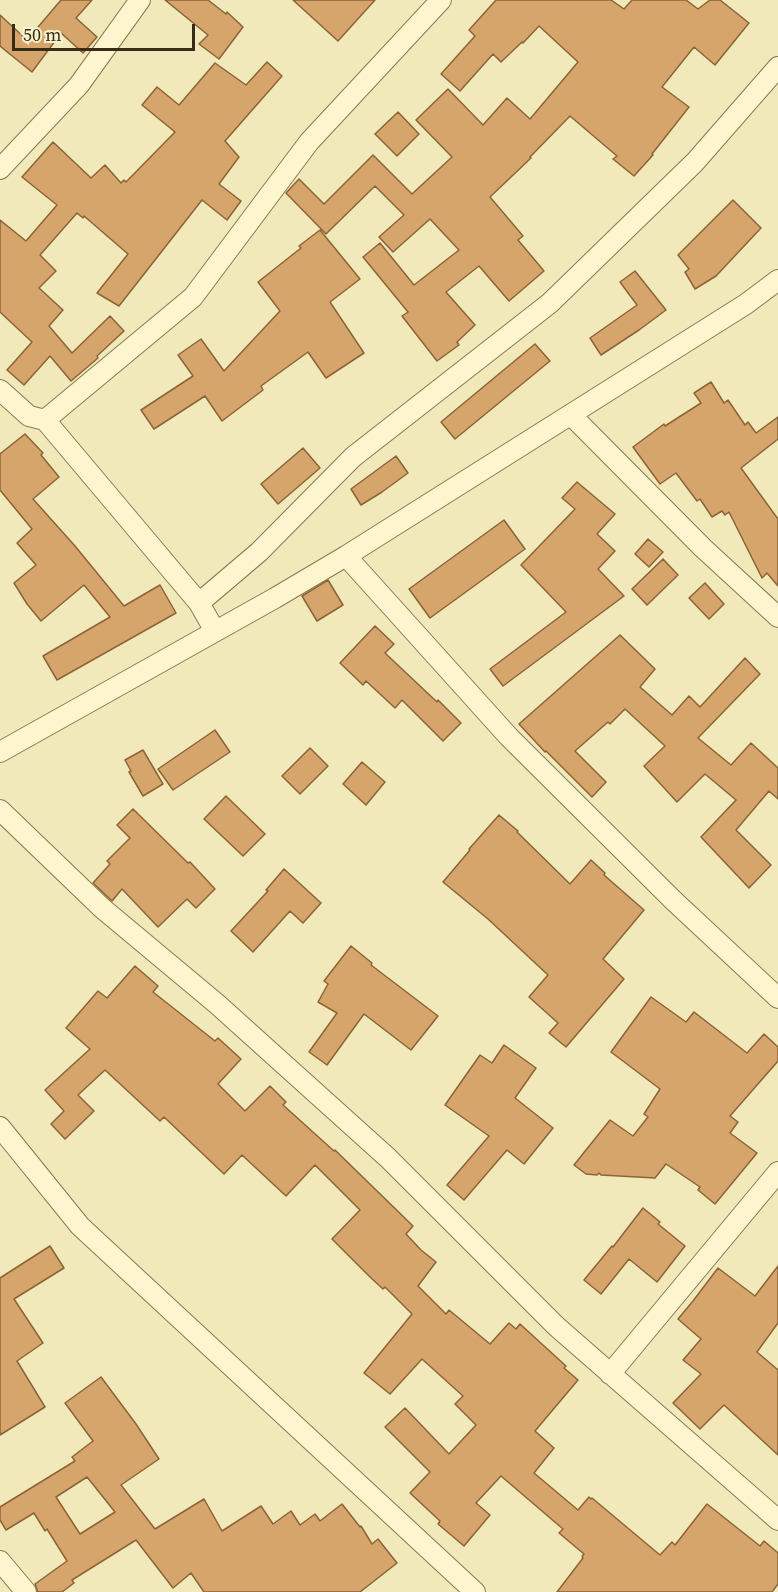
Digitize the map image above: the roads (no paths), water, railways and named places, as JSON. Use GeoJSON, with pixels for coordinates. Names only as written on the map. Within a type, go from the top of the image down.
{"type":"FeatureCollection","features":[{"type":"Feature","properties":{"kind":"street"},"geometry":{"type":"LineString","coordinates":[[0,169],[79,85],[140,0]]}},
{"type":"Feature","properties":{"kind":"street"},"geometry":{"type":"LineString","coordinates":[[45,420],[193,297],[309,142],[441,0]]}},
{"type":"Feature","properties":{"kind":"street"},"geometry":{"type":"LineString","coordinates":[[199,603],[259,552],[353,458],[550,303],[695,162],[778,67]]}},
{"type":"Feature","properties":{"kind":"street"},"geometry":{"type":"LineString","coordinates":[[0,752],[346,556],[746,304],[778,280]]}},
{"type":"Feature","properties":{"kind":"street"},"geometry":{"type":"LineString","coordinates":[[0,390],[28,416],[45,420],[199,603],[215,631]]}},
{"type":"Feature","properties":{"kind":"street"},"geometry":{"type":"LineString","coordinates":[[571,415],[703,548],[778,617]]}},
{"type":"Feature","properties":{"kind":"street"},"geometry":{"type":"LineString","coordinates":[[346,556],[509,738],[666,893],[778,998]]}},
{"type":"Feature","properties":{"kind":"street"},"geometry":{"type":"LineString","coordinates":[[0,810],[102,908],[217,1004],[379,1150],[556,1326],[778,1520]]}},
{"type":"Feature","properties":{"kind":"street"},"geometry":{"type":"LineString","coordinates":[[0,1127],[80,1226],[475,1592]]}},
{"type":"Feature","properties":{"kind":"street"},"geometry":{"type":"LineString","coordinates":[[610,1374],[778,1172]]}},
{"type":"Feature","properties":{"kind":"street"},"geometry":{"type":"LineString","coordinates":[[0,1561],[26,1592]]}}]}
